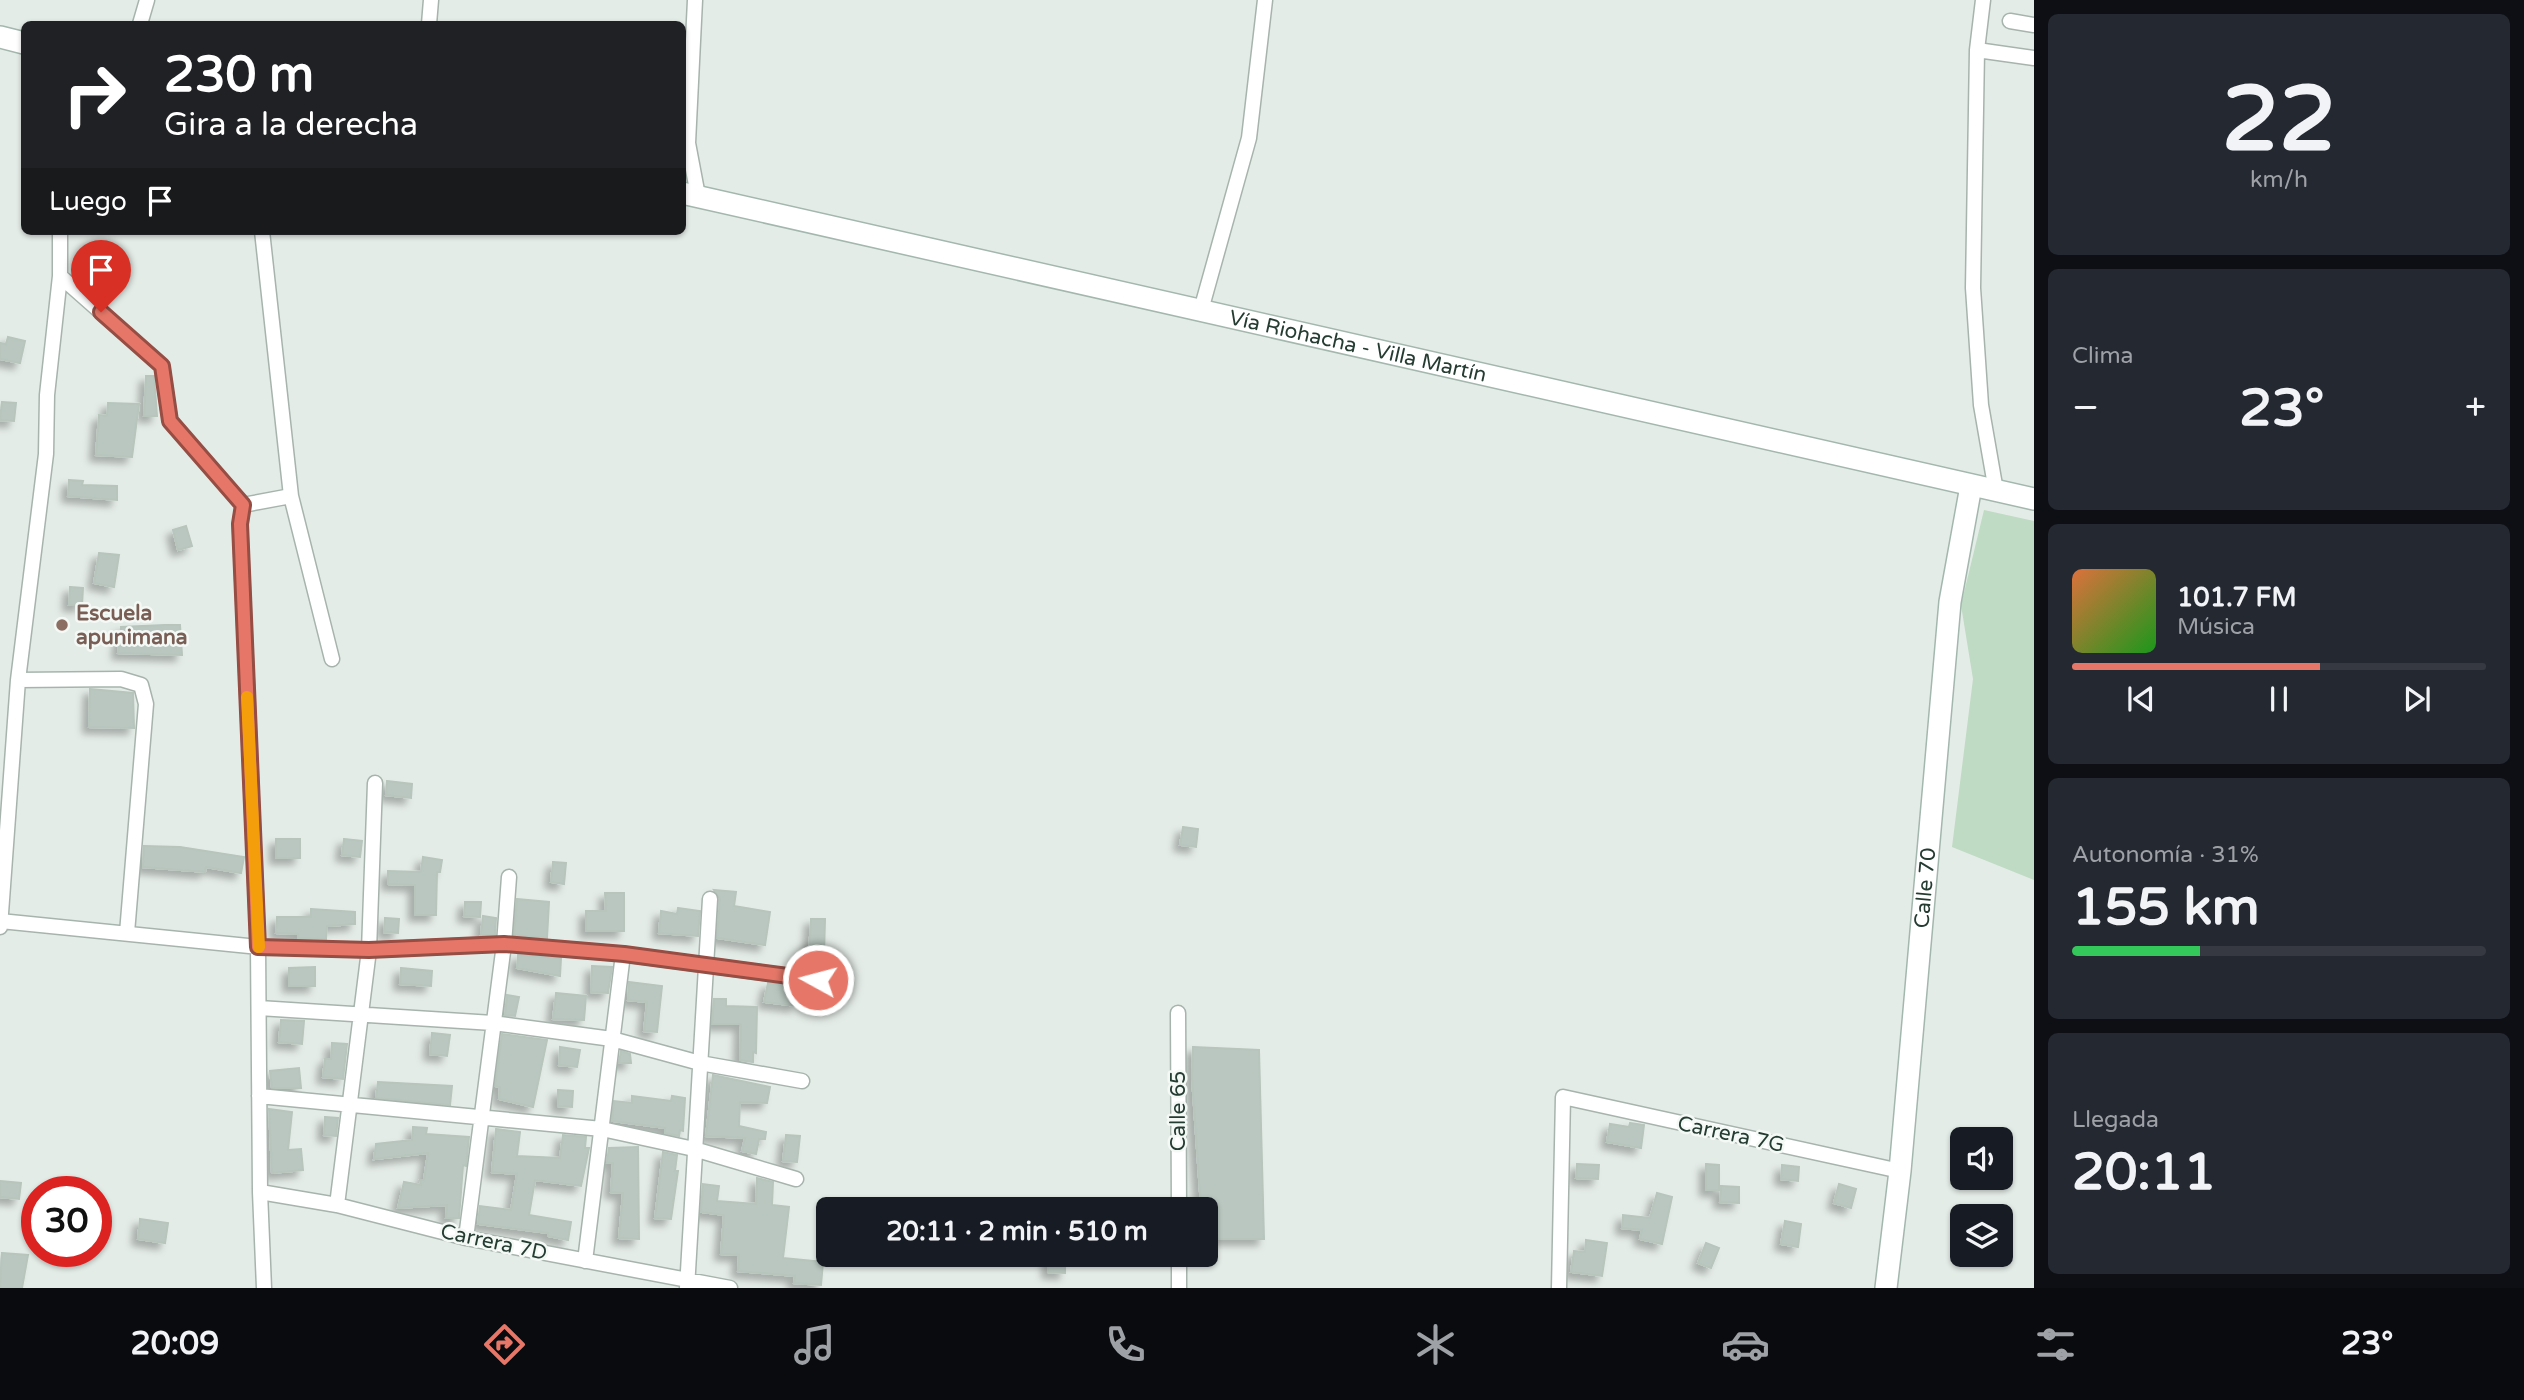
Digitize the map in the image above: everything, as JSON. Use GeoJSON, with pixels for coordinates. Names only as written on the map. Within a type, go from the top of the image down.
{"type":"FeatureCollection","features":[{"type":"Feature","properties":{"kind":"main road"},"geometry":{"type":"LineString","coordinates":[[0,37],[21,42]]}},
{"type":"Feature","properties":{"kind":"main road","name":"Vía Riohacha - Villa Martín"},"geometry":{"type":"LineString","coordinates":[[690,194],[2034,499]]}},
{"type":"Feature","properties":{"kind":"main road","name":"Calle 70"},"geometry":{"type":"LineString","coordinates":[[1886,1288],[1900,1171],[1946,639],[1971,486]]}},
{"type":"Feature","properties":{"kind":"street"},"geometry":{"type":"LineString","coordinates":[[141,21],[147,0]]}},
{"type":"Feature","properties":{"kind":"street"},"geometry":{"type":"LineString","coordinates":[[429,21],[432,0]]}},
{"type":"Feature","properties":{"kind":"street"},"geometry":{"type":"LineString","coordinates":[[690,194],[688,142],[695,0]]}},
{"type":"Feature","properties":{"kind":"street"},"geometry":{"type":"LineString","coordinates":[[1201,310],[1250,138],[1265,0]]}},
{"type":"Feature","properties":{"kind":"street"},"geometry":{"type":"LineString","coordinates":[[1983,0],[1977,50],[1973,288],[1981,405],[1996,491]]}},
{"type":"Feature","properties":{"kind":"street"},"geometry":{"type":"LineString","coordinates":[[2010,21],[2034,25]]}},
{"type":"Feature","properties":{"kind":"street"},"geometry":{"type":"LineString","coordinates":[[1977,50],[2034,58]]}},
{"type":"Feature","properties":{"kind":"street"},"geometry":{"type":"LineString","coordinates":[[0,927],[18,680],[46,454],[47,395],[60,276],[60,235]]}},
{"type":"Feature","properties":{"kind":"street"},"geometry":{"type":"LineString","coordinates":[[262,235],[290,496],[332,659]]}},
{"type":"Feature","properties":{"kind":"street"},"geometry":{"type":"LineString","coordinates":[[60,276],[162,366],[170,421],[243,505],[240,524],[258,947],[260,1192],[264,1288]]}},
{"type":"Feature","properties":{"kind":"street"},"geometry":{"type":"LineString","coordinates":[[243,505],[290,496]]}},
{"type":"Feature","properties":{"kind":"street"},"geometry":{"type":"LineString","coordinates":[[18,680],[121,679],[141,685],[146,704],[127,933]]}},
{"type":"Feature","properties":{"kind":"street"},"geometry":{"type":"LineString","coordinates":[[337,1205],[369,950],[375,783]]}},
{"type":"Feature","properties":{"kind":"street"},"geometry":{"type":"LineString","coordinates":[[466,1238],[504,944],[509,877]]}},
{"type":"Feature","properties":{"kind":"street"},"geometry":{"type":"LineString","coordinates":[[687,1284],[710,899]]}},
{"type":"Feature","properties":{"kind":"street"},"geometry":{"type":"LineString","coordinates":[[0,921],[258,947],[369,950],[504,944],[624,954],[818,980]]}},
{"type":"Feature","properties":{"kind":"street"},"geometry":{"type":"LineString","coordinates":[[585,1261],[624,954]]}},
{"type":"Feature","properties":{"kind":"street"},"geometry":{"type":"LineString","coordinates":[[259,1008],[493,1023],[612,1039],[700,1063],[802,1081]]}},
{"type":"Feature","properties":{"kind":"street","name":"Calle 65"},"geometry":{"type":"LineString","coordinates":[[1178,1013],[1179,1197]]}},
{"type":"Feature","properties":{"kind":"street"},"geometry":{"type":"LineString","coordinates":[[259,1096],[349,1107],[603,1129],[694,1149],[796,1179]]}},
{"type":"Feature","properties":{"kind":"street","name":"Carrera 7G"},"geometry":{"type":"LineString","coordinates":[[1559,1288],[1563,1097],[1900,1171]]}},
{"type":"Feature","properties":{"kind":"street","name":"Carrera 7D"},"geometry":{"type":"LineString","coordinates":[[260,1192],[337,1205],[466,1238],[687,1284],[730,1288]]}},
{"type":"Feature","properties":{"kind":"street"},"geometry":{"type":"LineString","coordinates":[[1179,1267],[1179,1288]]}},
{"type":"Feature","properties":{"kind":"green space"},"geometry":{"type":"Polygon","coordinates":[[[1984,510],[2034,521],[2034,880],[1952,847],[1973,679],[1961,605],[1984,510]]]}},
{"type":"Feature","properties":{"kind":"building"},"geometry":{"type":"Polygon","coordinates":[[[8,337],[25,341],[20,363],[0,359],[0,343],[6,344],[8,337]]]}},
{"type":"Feature","properties":{"kind":"building"},"geometry":{"type":"Polygon","coordinates":[[[146,376],[154,376],[157,416],[144,416],[146,376]]]}},
{"type":"Feature","properties":{"kind":"building"},"geometry":{"type":"Polygon","coordinates":[[[2,402],[16,403],[14,421],[0,420],[2,402]]]}},
{"type":"Feature","properties":{"kind":"building"},"geometry":{"type":"Polygon","coordinates":[[[108,403],[139,404],[132,457],[96,455],[99,415],[107,416],[108,403]]]}},
{"type":"Feature","properties":{"kind":"building"},"geometry":{"type":"Polygon","coordinates":[[[69,480],[83,481],[82,485],[117,486],[117,500],[68,496],[69,480]]]}},
{"type":"Feature","properties":{"kind":"building"},"geometry":{"type":"Polygon","coordinates":[[[186,526],[192,546],[178,550],[173,530],[186,526]]]}},
{"type":"Feature","properties":{"kind":"building"},"geometry":{"type":"Polygon","coordinates":[[[99,553],[119,555],[114,587],[94,583],[99,553]]]}},
{"type":"Feature","properties":{"kind":"building"},"geometry":{"type":"Polygon","coordinates":[[[70,587],[83,588],[82,605],[69,605],[70,587]]]}},
{"type":"Feature","properties":{"kind":"building"},"geometry":{"type":"Polygon","coordinates":[[[180,625],[182,655],[118,653],[121,627],[180,625]]]}},
{"type":"Feature","properties":{"kind":"building"},"geometry":{"type":"Polygon","coordinates":[[[90,689],[133,693],[134,728],[89,727],[90,689]]]}},
{"type":"Feature","properties":{"kind":"building"},"geometry":{"type":"Polygon","coordinates":[[[387,781],[412,784],[411,798],[386,795],[387,781]]]}},
{"type":"Feature","properties":{"kind":"building"},"geometry":{"type":"Polygon","coordinates":[[[1183,827],[1198,829],[1196,847],[1180,845],[1183,827]]]}},
{"type":"Feature","properties":{"kind":"building"},"geometry":{"type":"Polygon","coordinates":[[[276,839],[300,839],[300,858],[276,858],[276,839]]]}},
{"type":"Feature","properties":{"kind":"building"},"geometry":{"type":"Polygon","coordinates":[[[344,839],[362,841],[360,857],[342,855],[344,839]]]}},
{"type":"Feature","properties":{"kind":"building"},"geometry":{"type":"Polygon","coordinates":[[[144,846],[180,847],[244,857],[241,873],[206,867],[205,872],[143,867],[144,846]]]}},
{"type":"Feature","properties":{"kind":"building"},"geometry":{"type":"Polygon","coordinates":[[[423,857],[442,860],[440,872],[437,872],[436,915],[415,915],[415,885],[388,884],[388,871],[421,872],[423,857]]]}},
{"type":"Feature","properties":{"kind":"building"},"geometry":{"type":"Polygon","coordinates":[[[553,862],[566,863],[564,884],[551,882],[553,862]]]}},
{"type":"Feature","properties":{"kind":"building"},"geometry":{"type":"Polygon","coordinates":[[[714,890],[736,892],[734,906],[770,912],[765,945],[717,938],[720,899],[714,890]]]}},
{"type":"Feature","properties":{"kind":"building"},"geometry":{"type":"Polygon","coordinates":[[[605,893],[624,893],[624,931],[586,931],[586,911],[606,911],[605,893]]]}},
{"type":"Feature","properties":{"kind":"building"},"geometry":{"type":"Polygon","coordinates":[[[517,899],[549,902],[547,938],[514,935],[517,899]]]}},
{"type":"Feature","properties":{"kind":"building"},"geometry":{"type":"Polygon","coordinates":[[[465,902],[481,902],[480,917],[464,916],[465,902]]]}},
{"type":"Feature","properties":{"kind":"building"},"geometry":{"type":"Polygon","coordinates":[[[678,908],[700,911],[698,936],[659,933],[661,911],[677,914],[678,908]]]}},
{"type":"Feature","properties":{"kind":"building"},"geometry":{"type":"Polygon","coordinates":[[[311,909],[355,912],[355,924],[327,926],[326,939],[298,938],[298,934],[276,933],[277,917],[311,917],[311,909]]]}},
{"type":"Feature","properties":{"kind":"building"},"geometry":{"type":"Polygon","coordinates":[[[483,916],[496,918],[495,935],[481,935],[483,916]]]}},
{"type":"Feature","properties":{"kind":"building"},"geometry":{"type":"Polygon","coordinates":[[[385,918],[399,919],[398,933],[384,932],[385,918]]]}},
{"type":"Feature","properties":{"kind":"building"},"geometry":{"type":"Polygon","coordinates":[[[811,919],[825,919],[824,955],[809,954],[811,919]]]}},
{"type":"Feature","properties":{"kind":"building"},"geometry":{"type":"Polygon","coordinates":[[[518,955],[561,958],[560,976],[517,968],[518,955]]]}},
{"type":"Feature","properties":{"kind":"building"},"geometry":{"type":"Polygon","coordinates":[[[592,966],[612,967],[608,993],[591,992],[592,966]]]}},
{"type":"Feature","properties":{"kind":"building"},"geometry":{"type":"Polygon","coordinates":[[[315,967],[315,986],[289,986],[289,968],[315,967]]]}},
{"type":"Feature","properties":{"kind":"building"},"geometry":{"type":"Polygon","coordinates":[[[401,968],[432,971],[431,986],[400,984],[401,968]]]}},
{"type":"Feature","properties":{"kind":"building"},"geometry":{"type":"Polygon","coordinates":[[[629,982],[662,986],[657,1032],[644,1031],[647,1002],[628,1000],[629,982]]]}},
{"type":"Feature","properties":{"kind":"building"},"geometry":{"type":"Polygon","coordinates":[[[768,983],[798,987],[796,1006],[764,1002],[768,983]]]}},
{"type":"Feature","properties":{"kind":"building"},"geometry":{"type":"Polygon","coordinates":[[[556,993],[586,996],[584,1020],[553,1019],[556,993]]]}},
{"type":"Feature","properties":{"kind":"building"},"geometry":{"type":"Polygon","coordinates":[[[507,995],[519,997],[515,1016],[505,1015],[507,995]]]}},
{"type":"Feature","properties":{"kind":"building"},"geometry":{"type":"Polygon","coordinates":[[[714,999],[726,999],[726,1006],[757,1007],[756,1053],[753,1052],[753,1062],[740,1060],[741,1024],[712,1024],[714,999]]]}},
{"type":"Feature","properties":{"kind":"building"},"geometry":{"type":"Polygon","coordinates":[[[281,1020],[304,1021],[302,1044],[279,1042],[281,1020]]]}},
{"type":"Feature","properties":{"kind":"building"},"geometry":{"type":"Polygon","coordinates":[[[432,1033],[450,1035],[447,1056],[430,1054],[432,1033]]]}},
{"type":"Feature","properties":{"kind":"building"},"geometry":{"type":"Polygon","coordinates":[[[502,1034],[547,1040],[533,1107],[499,1099],[500,1087],[495,1086],[502,1034]]]}},
{"type":"Feature","properties":{"kind":"building"},"geometry":{"type":"Polygon","coordinates":[[[332,1043],[347,1044],[343,1079],[323,1077],[325,1059],[331,1059],[332,1043]]]}},
{"type":"Feature","properties":{"kind":"building"},"geometry":{"type":"Polygon","coordinates":[[[560,1047],[580,1050],[577,1067],[559,1065],[560,1047]]]}},
{"type":"Feature","properties":{"kind":"building"},"geometry":{"type":"Polygon","coordinates":[[[1193,1047],[1259,1050],[1264,1239],[1218,1239],[1218,1197],[1200,1197],[1192,1078],[1193,1047]]]}},
{"type":"Feature","properties":{"kind":"building"},"geometry":{"type":"Polygon","coordinates":[[[621,1051],[630,1054],[631,1063],[619,1063],[621,1051]]]}},
{"type":"Feature","properties":{"kind":"building"},"geometry":{"type":"Polygon","coordinates":[[[299,1068],[301,1088],[272,1088],[270,1071],[299,1068]]]}},
{"type":"Feature","properties":{"kind":"building"},"geometry":{"type":"Polygon","coordinates":[[[713,1075],[770,1087],[767,1103],[740,1102],[739,1126],[766,1132],[765,1139],[759,1139],[756,1154],[742,1151],[745,1138],[706,1136],[713,1075]]]}},
{"type":"Feature","properties":{"kind":"building"},"geometry":{"type":"Polygon","coordinates":[[[378,1082],[452,1086],[450,1105],[376,1098],[378,1082]]]}},
{"type":"Feature","properties":{"kind":"building"},"geometry":{"type":"Polygon","coordinates":[[[558,1090],[573,1091],[572,1107],[558,1106],[558,1090]]]}},
{"type":"Feature","properties":{"kind":"building"},"geometry":{"type":"Polygon","coordinates":[[[632,1096],[671,1101],[672,1096],[685,1098],[683,1131],[680,1130],[679,1136],[665,1133],[665,1128],[612,1121],[614,1101],[632,1103],[632,1096]]]}},
{"type":"Feature","properties":{"kind":"building"},"geometry":{"type":"Polygon","coordinates":[[[269,1109],[292,1112],[288,1150],[301,1149],[303,1170],[272,1173],[269,1109]]]}},
{"type":"Feature","properties":{"kind":"building"},"geometry":{"type":"Polygon","coordinates":[[[325,1117],[338,1118],[336,1136],[324,1135],[325,1117]]]}},
{"type":"Feature","properties":{"kind":"building"},"geometry":{"type":"Polygon","coordinates":[[[1630,1123],[1644,1125],[1641,1148],[1607,1142],[1610,1124],[1629,1127],[1630,1123]]]}},
{"type":"Feature","properties":{"kind":"building"},"geometry":{"type":"Polygon","coordinates":[[[413,1127],[427,1128],[426,1134],[469,1137],[466,1166],[463,1165],[459,1218],[446,1218],[447,1205],[398,1208],[404,1182],[421,1185],[420,1180],[424,1180],[428,1153],[374,1159],[376,1144],[412,1140],[413,1127]]]}},
{"type":"Feature","properties":{"kind":"building"},"geometry":{"type":"Polygon","coordinates":[[[496,1129],[520,1132],[517,1156],[560,1158],[563,1135],[586,1137],[585,1148],[589,1148],[581,1186],[535,1180],[529,1215],[571,1222],[568,1240],[548,1236],[548,1233],[478,1224],[480,1206],[511,1210],[517,1174],[492,1172],[496,1129]]]}},
{"type":"Feature","properties":{"kind":"building"},"geometry":{"type":"Polygon","coordinates":[[[786,1135],[800,1136],[797,1162],[783,1161],[786,1135]]]}},
{"type":"Feature","properties":{"kind":"building"},"geometry":{"type":"Polygon","coordinates":[[[638,1147],[639,1239],[619,1238],[623,1193],[611,1192],[613,1163],[607,1163],[609,1148],[638,1147]]]}},
{"type":"Feature","properties":{"kind":"building"},"geometry":{"type":"Polygon","coordinates":[[[663,1152],[677,1155],[675,1171],[678,1171],[671,1219],[655,1218],[663,1152]]]}},
{"type":"Feature","properties":{"kind":"building"},"geometry":{"type":"Polygon","coordinates":[[[1577,1164],[1599,1165],[1598,1179],[1576,1178],[1577,1164]]]}},
{"type":"Feature","properties":{"kind":"building"},"geometry":{"type":"Polygon","coordinates":[[[1706,1164],[1719,1165],[1719,1190],[1706,1190],[1706,1164]]]}},
{"type":"Feature","properties":{"kind":"building"},"geometry":{"type":"Polygon","coordinates":[[[1782,1165],[1799,1167],[1798,1181],[1781,1179],[1782,1165]]]}},
{"type":"Feature","properties":{"kind":"building"},"geometry":{"type":"Polygon","coordinates":[[[757,1178],[773,1182],[772,1205],[789,1207],[783,1258],[816,1261],[816,1267],[823,1267],[821,1285],[794,1283],[795,1276],[738,1271],[739,1255],[721,1254],[724,1215],[701,1212],[703,1184],[719,1186],[717,1201],[756,1204],[757,1178]]]}},
{"type":"Feature","properties":{"kind":"building"},"geometry":{"type":"Polygon","coordinates":[[[0,1181],[21,1183],[19,1199],[0,1197],[0,1181]]]}},
{"type":"Feature","properties":{"kind":"building"},"geometry":{"type":"Polygon","coordinates":[[[1839,1184],[1856,1189],[1851,1208],[1834,1203],[1839,1184]]]}},
{"type":"Feature","properties":{"kind":"building"},"geometry":{"type":"Polygon","coordinates":[[[1721,1186],[1739,1187],[1739,1203],[1720,1202],[1721,1186]]]}},
{"type":"Feature","properties":{"kind":"building"},"geometry":{"type":"Polygon","coordinates":[[[1657,1193],[1672,1197],[1662,1244],[1640,1239],[1642,1230],[1622,1228],[1623,1215],[1650,1218],[1657,1193]]]}},
{"type":"Feature","properties":{"kind":"building"},"geometry":{"type":"Polygon","coordinates":[[[140,1219],[168,1223],[165,1243],[138,1239],[140,1219]]]}},
{"type":"Feature","properties":{"kind":"building"},"geometry":{"type":"Polygon","coordinates":[[[1785,1221],[1801,1224],[1798,1247],[1781,1244],[1785,1221]]]}},
{"type":"Feature","properties":{"kind":"building"},"geometry":{"type":"Polygon","coordinates":[[[1586,1240],[1607,1243],[1602,1276],[1571,1272],[1574,1251],[1585,1252],[1586,1240]]]}},
{"type":"Feature","properties":{"kind":"building"},"geometry":{"type":"Polygon","coordinates":[[[1706,1243],[1719,1248],[1711,1268],[1698,1263],[1706,1243]]]}},
{"type":"Feature","properties":{"kind":"building"},"geometry":{"type":"Polygon","coordinates":[[[2,1253],[21,1254],[21,1267],[26,1267],[22,1288],[0,1288],[2,1253]]]}},
{"type":"Feature","properties":{"kind":"building"},"geometry":{"type":"Polygon","coordinates":[[[1048,1267],[1065,1267],[1065,1273],[1048,1272],[1048,1267]]]}},
{"type":"Feature","properties":{"kind":"slow traffic"},"geometry":{"type":"LineString","coordinates":[[247,697],[259,947]]}},
{"type":"Feature","properties":{"kind":"place","name":"Escuela apunimana"},"geometry":{"type":"Point","coordinates":[62,625]}},
{"type":"Feature","properties":{"kind":"route"},"geometry":{"type":"LineString","coordinates":[[101,312],[162,366],[170,421],[243,505],[240,524],[258,947],[369,950],[504,944],[624,954],[818,980]]}}]}
